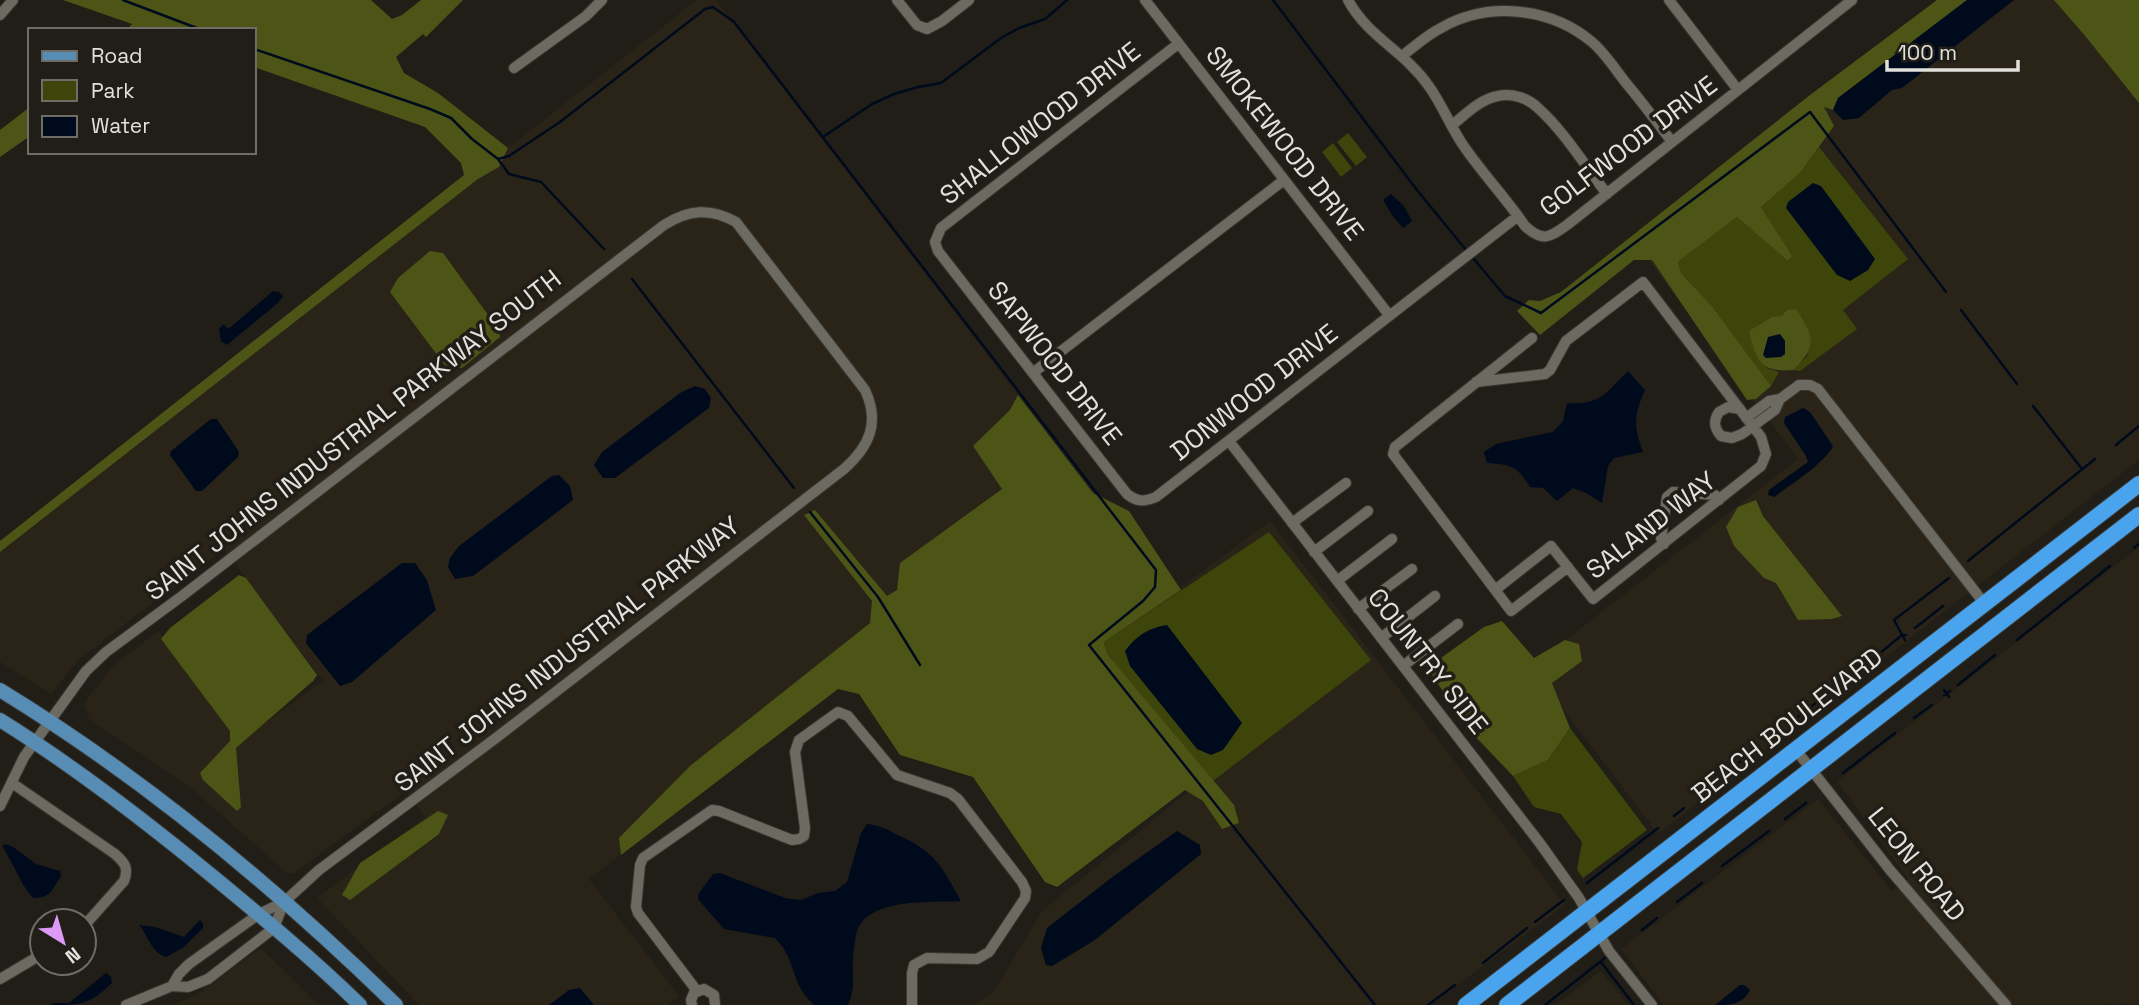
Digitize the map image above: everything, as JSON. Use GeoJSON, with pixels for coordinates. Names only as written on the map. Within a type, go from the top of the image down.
{"type":"FeatureCollection","features":[{"type":"Feature","properties":{"kind":"highway","name":"BEACH BOULEVARD"},"geometry":{"type":"LineString","coordinates":[[1466,1005],[1984,603],[2137,490]]}},
{"type":"Feature","properties":{"kind":"highway"},"geometry":{"type":"LineString","coordinates":[[1507,1005],[2139,515]]}},
{"type":"Feature","properties":{"kind":"main road"},"geometry":{"type":"LineString","coordinates":[[0,690],[50,722],[195,828],[336,946],[397,1005]]}},
{"type":"Feature","properties":{"kind":"main road"},"geometry":{"type":"LineString","coordinates":[[0,720],[35,741],[150,825],[259,914],[360,1005]]}},
{"type":"Feature","properties":{"kind":"street"},"geometry":{"type":"LineString","coordinates":[[0,15],[13,0]]}},
{"type":"Feature","properties":{"kind":"street"},"geometry":{"type":"LineString","coordinates":[[514,68],[586,16],[602,0]]}},
{"type":"Feature","properties":{"kind":"street"},"geometry":{"type":"LineString","coordinates":[[897,0],[917,25],[927,29],[969,0]]}},
{"type":"Feature","properties":{"kind":"street","name":"SMOKEWOOD DRIVE"},"geometry":{"type":"LineString","coordinates":[[1145,0],[1389,315]]}},
{"type":"Feature","properties":{"kind":"street","name":"GOLFWOOD DRIVE"},"geometry":{"type":"LineString","coordinates":[[1348,0],[1371,32],[1402,56],[1428,85],[1462,144],[1525,226],[1534,234],[1543,237],[1553,235],[1607,194],[1852,0]]}},
{"type":"Feature","properties":{"kind":"street"},"geometry":{"type":"LineString","coordinates":[[1669,0],[1738,90]]}},
{"type":"Feature","properties":{"kind":"street"},"geometry":{"type":"LineString","coordinates":[[1402,56],[1442,27],[1482,12],[1508,11],[1545,17],[1576,31],[1593,43],[1672,142]]}},
{"type":"Feature","properties":{"kind":"street","name":"SHALLOWOOD DRIVE"},"geometry":{"type":"LineString","coordinates":[[935,242],[941,228],[1178,44]]}},
{"type":"Feature","properties":{"kind":"street"},"geometry":{"type":"LineString","coordinates":[[1452,125],[1478,105],[1499,95],[1524,99],[1537,107],[1555,127],[1607,194]]}},
{"type":"Feature","properties":{"kind":"street"},"geometry":{"type":"LineString","coordinates":[[1034,372],[1284,180]]}},
{"type":"Feature","properties":{"kind":"street","name":"SAINT JOHNS INDUSTRIAL PARKWAY SOUTH"},"geometry":{"type":"LineString","coordinates":[[0,806],[35,741],[86,671],[106,652],[677,217],[690,212],[705,211],[727,217],[746,233],[865,390],[871,415],[870,435]]}},
{"type":"Feature","properties":{"kind":"street","name":"DONWOOD DRIVE"},"geometry":{"type":"LineString","coordinates":[[1146,502],[1156,497],[1518,216]]}},
{"type":"Feature","properties":{"kind":"street","name":"SAPWOOD DRIVE"},"geometry":{"type":"LineString","coordinates":[[935,242],[938,251],[1127,494],[1134,500],[1146,502]]}},
{"type":"Feature","properties":{"kind":"street"},"geometry":{"type":"LineString","coordinates":[[1476,383],[1545,374],[1566,341],[1643,282],[1746,418],[1769,401],[1780,399],[1799,385],[1810,385],[1818,389],[1984,603]]}},
{"type":"Feature","properties":{"kind":"street"},"geometry":{"type":"LineString","coordinates":[[1532,338],[1395,447],[1393,454],[1511,611],[1567,567]]}},
{"type":"Feature","properties":{"kind":"street","name":"SALAND WAY"},"geometry":{"type":"LineString","coordinates":[[1495,590],[1551,546],[1594,599],[1761,467],[1766,454],[1763,442],[1746,418]]}},
{"type":"Feature","properties":{"kind":"street","name":"SAINT JOHNS INDUSTRIAL PARKWAY"},"geometry":{"type":"LineString","coordinates":[[284,902],[319,870],[844,469],[861,453],[870,435]]}},
{"type":"Feature","properties":{"kind":"street","name":"COUNTRY SIDE"},"geometry":{"type":"LineString","coordinates":[[1228,441],[1539,842],[1579,898],[1609,951],[1653,1005]]}},
{"type":"Feature","properties":{"kind":"street"},"geometry":{"type":"LineString","coordinates":[[1292,523],[1346,482]]}},
{"type":"Feature","properties":{"kind":"street"},"geometry":{"type":"LineString","coordinates":[[1664,544],[1661,538],[1667,497],[1673,492],[1715,495],[1719,500]]}},
{"type":"Feature","properties":{"kind":"street"},"geometry":{"type":"LineString","coordinates":[[1314,552],[1368,511]]}},
{"type":"Feature","properties":{"kind":"street"},"geometry":{"type":"LineString","coordinates":[[1337,581],[1392,539]]}},
{"type":"Feature","properties":{"kind":"street"},"geometry":{"type":"LineString","coordinates":[[1359,609],[1412,569]]}},
{"type":"Feature","properties":{"kind":"street"},"geometry":{"type":"LineString","coordinates":[[1381,638],[1435,596]]}},
{"type":"Feature","properties":{"kind":"street"},"geometry":{"type":"LineString","coordinates":[[1403,666],[1458,624]]}},
{"type":"Feature","properties":{"kind":"street"},"geometry":{"type":"LineString","coordinates":[[696,991],[638,913],[636,907],[643,858],[712,810],[719,810],[792,840],[804,836],[796,744],[838,712],[848,716],[897,775],[950,793],[958,799],[1026,891],[1025,898],[989,952],[982,957],[927,958],[914,965],[912,1005]]}},
{"type":"Feature","properties":{"kind":"street","name":"LEON ROAD"},"geometry":{"type":"LineString","coordinates":[[1796,750],[1890,870],[2006,1005]]}},
{"type":"Feature","properties":{"kind":"street"},"geometry":{"type":"LineString","coordinates":[[12,783],[115,854],[126,865],[124,881],[98,910]]}},
{"type":"Feature","properties":{"kind":"street"},"geometry":{"type":"LineString","coordinates":[[172,986],[189,964],[259,914],[284,902]]}},
{"type":"Feature","properties":{"kind":"street"},"geometry":{"type":"LineString","coordinates":[[126,1005],[172,986],[188,987],[208,979],[274,928],[284,902]]}},
{"type":"Feature","properties":{"kind":"street"},"geometry":{"type":"LineString","coordinates":[[0,979],[28,962]]}},
{"type":"Feature","properties":{"kind":"street"},"geometry":{"type":"LineString","coordinates":[[691,1004],[696,991],[704,989],[712,992],[716,999],[715,1005]]}},
{"type":"Feature","properties":{"kind":"shaded area"},"geometry":{"type":"Polygon","coordinates":[[[697,0],[716,0],[1093,493],[589,879],[679,996],[667,1005],[419,1005],[317,898],[425,817],[406,791],[294,873],[287,873],[191,788],[89,719],[84,703],[113,666],[158,631],[243,739],[324,680],[224,549],[79,659],[51,694],[0,662],[0,552],[478,179],[499,167],[508,148],[697,0]]]}},
{"type":"Feature","properties":{"kind":"shaded area"},"geometry":{"type":"Polygon","coordinates":[[[1951,0],[2066,0],[2139,94],[2139,460],[1658,834],[1531,667],[1798,459],[1633,240],[1951,0]]]}},
{"type":"Feature","properties":{"kind":"shaded area"},"geometry":{"type":"Polygon","coordinates":[[[1270,521],[1565,905],[1431,1005],[975,1005],[995,990],[1042,911],[1195,786],[1093,653],[1270,521]]]}},
{"type":"Feature","properties":{"kind":"shaded area"},"geometry":{"type":"Polygon","coordinates":[[[2139,547],[2139,1004],[1664,1005],[1621,949],[1818,799],[1892,891],[1908,879],[1837,781],[2139,547]]]}},
{"type":"Feature","properties":{"kind":"shaded area"},"geometry":{"type":"Polygon","coordinates":[[[261,948],[319,1005],[172,1005],[196,995],[261,948]]]}},
{"type":"Feature","properties":{"kind":"shaded area"},"geometry":{"type":"Polygon","coordinates":[[[1601,971],[1628,1005],[1555,1005],[1601,971]]]}},
{"type":"Feature","properties":{"kind":"green space"},"geometry":{"type":"Polygon","coordinates":[[[63,0],[371,0],[392,19],[402,15],[421,0],[463,0],[426,37],[423,34],[396,57],[404,73],[438,93],[508,148],[499,167],[478,179],[0,552],[0,541],[464,175],[461,163],[425,127],[256,68],[256,28],[128,28],[132,24],[63,0]]]}},
{"type":"Feature","properties":{"kind":"green space"},"geometry":{"type":"Polygon","coordinates":[[[1937,0],[1967,0],[1838,98],[1833,110],[1824,107],[1834,126],[1800,173],[1761,207],[1792,256],[1788,261],[1737,217],[1678,262],[1681,273],[1712,306],[1771,386],[1756,399],[1747,400],[1652,260],[1634,260],[1540,335],[1517,311],[1529,300],[1540,301],[1561,292],[1810,95],[1937,0]]]}},
{"type":"Feature","properties":{"kind":"green space"},"geometry":{"type":"Polygon","coordinates":[[[2054,0],[2139,0],[2139,103],[2086,37],[2054,0]]]}},
{"type":"Feature","properties":{"kind":"green space"},"geometry":{"type":"Polygon","coordinates":[[[28,109],[28,137],[0,157],[0,130],[28,109]]]}},
{"type":"Feature","properties":{"kind":"green space"},"geometry":{"type":"Polygon","coordinates":[[[1348,133],[1367,157],[1356,166],[1337,142],[1348,133]]]}},
{"type":"Feature","properties":{"kind":"green space"},"geometry":{"type":"Polygon","coordinates":[[[1333,143],[1352,168],[1341,177],[1322,152],[1333,143]]]}},
{"type":"Feature","properties":{"kind":"green space"},"geometry":{"type":"Polygon","coordinates":[[[1819,147],[1908,259],[1843,310],[1857,329],[1800,371],[1794,370],[1809,354],[1766,368],[1779,372],[1771,386],[1712,306],[1681,273],[1678,262],[1737,217],[1789,261],[1791,256],[1761,207],[1800,173],[1819,147]]]}},
{"type":"Feature","properties":{"kind":"green space"},"geometry":{"type":"Polygon","coordinates":[[[430,251],[443,253],[499,330],[500,337],[462,368],[447,368],[390,292],[398,278],[430,251]]]}},
{"type":"Feature","properties":{"kind":"green space"},"geometry":{"type":"Polygon","coordinates":[[[1796,309],[1810,334],[1807,354],[1794,370],[1767,367],[1754,350],[1749,331],[1772,317],[1782,316],[1787,310],[1796,309]]]}},
{"type":"Feature","properties":{"kind":"green space"},"geometry":{"type":"Polygon","coordinates":[[[1018,395],[1093,493],[1129,511],[1181,590],[1104,642],[1107,654],[1234,805],[1239,823],[1222,829],[1203,801],[1185,790],[1057,887],[1045,882],[973,777],[900,755],[859,694],[838,689],[621,855],[619,838],[690,766],[870,623],[872,601],[804,515],[815,510],[887,596],[897,590],[900,563],[1002,489],[973,446],[1010,410],[1018,395]]]}},
{"type":"Feature","properties":{"kind":"green space"},"geometry":{"type":"Polygon","coordinates":[[[1756,500],[1763,516],[1842,616],[1798,620],[1776,583],[1764,578],[1734,546],[1726,527],[1738,507],[1756,500]]]}},
{"type":"Feature","properties":{"kind":"green space"},"geometry":{"type":"Polygon","coordinates":[[[1269,532],[1371,660],[1213,781],[1107,655],[1104,642],[1269,532]]]}},
{"type":"Feature","properties":{"kind":"green space"},"geometry":{"type":"Polygon","coordinates":[[[239,575],[246,578],[317,675],[236,748],[241,807],[237,811],[203,780],[200,773],[230,741],[230,731],[161,639],[170,628],[239,575]]]}},
{"type":"Feature","properties":{"kind":"green space"},"geometry":{"type":"Polygon","coordinates":[[[1502,621],[1534,658],[1565,640],[1579,644],[1582,661],[1552,683],[1570,728],[1548,760],[1513,776],[1471,732],[1427,668],[1484,627],[1502,621]]]}},
{"type":"Feature","properties":{"kind":"green space"},"geometry":{"type":"Polygon","coordinates":[[[1570,728],[1647,830],[1583,878],[1577,870],[1582,842],[1561,814],[1534,807],[1513,776],[1548,760],[1570,728]]]}},
{"type":"Feature","properties":{"kind":"green space"},"geometry":{"type":"Polygon","coordinates":[[[438,811],[448,815],[439,834],[350,900],[342,895],[360,863],[438,811]]]}},
{"type":"Feature","properties":{"kind":"water"},"geometry":{"type":"Polygon","coordinates":[[[1967,0],[2014,0],[1902,88],[1892,90],[1859,118],[1843,120],[1833,110],[1838,98],[1967,0]]]}},
{"type":"Feature","properties":{"kind":"water"},"geometry":{"type":"Polygon","coordinates":[[[1813,183],[1821,186],[1875,259],[1868,270],[1850,281],[1837,275],[1786,208],[1788,202],[1813,183]]]}},
{"type":"Feature","properties":{"kind":"water"},"geometry":{"type":"Polygon","coordinates":[[[1391,194],[1404,206],[1412,221],[1403,228],[1383,200],[1391,194]]]}},
{"type":"Feature","properties":{"kind":"water"},"geometry":{"type":"Polygon","coordinates":[[[273,291],[283,296],[278,303],[227,345],[221,341],[219,328],[224,324],[227,328],[231,327],[273,291]]]}},
{"type":"Feature","properties":{"kind":"water"},"geometry":{"type":"Polygon","coordinates":[[[1780,334],[1785,341],[1785,354],[1781,357],[1766,358],[1763,355],[1768,337],[1780,334]]]}},
{"type":"Feature","properties":{"kind":"water"},"geometry":{"type":"Polygon","coordinates":[[[1628,371],[1645,390],[1636,420],[1643,452],[1614,458],[1608,466],[1602,503],[1573,488],[1557,501],[1543,488],[1530,487],[1513,467],[1487,463],[1484,452],[1496,444],[1553,432],[1563,421],[1567,403],[1596,400],[1628,371]]]}},
{"type":"Feature","properties":{"kind":"water"},"geometry":{"type":"Polygon","coordinates":[[[695,386],[705,389],[711,398],[709,408],[615,478],[603,478],[594,465],[602,452],[680,393],[695,386]]]}},
{"type":"Feature","properties":{"kind":"water"},"geometry":{"type":"Polygon","coordinates":[[[1803,408],[1810,412],[1833,446],[1806,474],[1774,497],[1768,495],[1769,490],[1808,462],[1784,423],[1785,417],[1803,408]]]}},
{"type":"Feature","properties":{"kind":"water"},"geometry":{"type":"Polygon","coordinates":[[[211,419],[217,419],[239,452],[238,457],[202,491],[196,491],[170,455],[171,451],[211,419]]]}},
{"type":"Feature","properties":{"kind":"water"},"geometry":{"type":"Polygon","coordinates":[[[559,475],[570,486],[573,500],[473,576],[455,579],[448,567],[450,558],[459,546],[552,476],[559,475]]]}},
{"type":"Feature","properties":{"kind":"water"},"geometry":{"type":"Polygon","coordinates":[[[402,563],[415,563],[427,580],[436,610],[352,682],[340,686],[306,643],[307,635],[402,563]]]}},
{"type":"Feature","properties":{"kind":"water"},"geometry":{"type":"Polygon","coordinates":[[[1167,625],[1242,723],[1223,750],[1211,755],[1197,749],[1130,666],[1125,651],[1129,646],[1148,631],[1167,625]]]}},
{"type":"Feature","properties":{"kind":"water"},"geometry":{"type":"Polygon","coordinates":[[[867,824],[891,831],[930,855],[943,869],[961,901],[903,904],[874,912],[864,920],[857,931],[853,957],[853,987],[848,1005],[814,1005],[802,991],[784,949],[775,938],[724,929],[698,899],[699,893],[713,874],[720,873],[785,898],[801,900],[818,893],[835,891],[847,882],[861,833],[867,824]]]}},
{"type":"Feature","properties":{"kind":"water"},"geometry":{"type":"Polygon","coordinates":[[[1177,831],[1200,845],[1201,854],[1095,940],[1052,966],[1046,965],[1041,948],[1047,928],[1177,831]]]}},
{"type":"Feature","properties":{"kind":"water"},"geometry":{"type":"Polygon","coordinates":[[[5,844],[36,864],[60,871],[61,876],[51,892],[33,898],[2,846],[5,844]]]}},
{"type":"Feature","properties":{"kind":"water"},"geometry":{"type":"Polygon","coordinates":[[[200,920],[203,928],[184,947],[166,957],[154,948],[139,925],[155,927],[184,937],[200,920]]]}},
{"type":"Feature","properties":{"kind":"water"},"geometry":{"type":"Polygon","coordinates":[[[106,973],[111,977],[112,983],[91,1000],[78,1004],[51,1005],[69,1003],[106,973]]]}},
{"type":"Feature","properties":{"kind":"water"},"geometry":{"type":"Polygon","coordinates":[[[1740,985],[1750,990],[1743,999],[1731,1004],[1715,1005],[1740,985]]]}},
{"type":"Feature","properties":{"kind":"water"},"geometry":{"type":"Polygon","coordinates":[[[580,988],[594,1005],[549,1005],[569,990],[580,988]]]}},
{"type":"Feature","properties":{"kind":"waterway"},"geometry":{"type":"LineString","coordinates":[[123,0],[197,28]]}},
{"type":"Feature","properties":{"kind":"waterway"},"geometry":{"type":"LineString","coordinates":[[823,137],[872,104],[894,94],[941,83],[1001,38],[1045,19],[1067,0]]}},
{"type":"Feature","properties":{"kind":"waterway"},"geometry":{"type":"LineString","coordinates":[[1273,0],[1417,190],[1466,250]]}},
{"type":"Feature","properties":{"kind":"waterway"},"geometry":{"type":"LineString","coordinates":[[256,50],[451,118],[498,159],[509,156],[560,122],[705,9],[713,7],[734,22],[1156,570],[1155,587],[1143,601],[1089,645],[1375,1005]]}},
{"type":"Feature","properties":{"kind":"waterway"},"geometry":{"type":"LineString","coordinates":[[1473,258],[1505,296],[1541,313],[1810,112],[1946,292]]}},
{"type":"Feature","properties":{"kind":"waterway"},"geometry":{"type":"LineString","coordinates":[[498,159],[509,174],[541,182],[604,249]]}},
{"type":"Feature","properties":{"kind":"waterway"},"geometry":{"type":"LineString","coordinates":[[632,279],[794,488]]}},
{"type":"Feature","properties":{"kind":"waterway"},"geometry":{"type":"LineString","coordinates":[[1961,310],[2017,384]]}},
{"type":"Feature","properties":{"kind":"waterway"},"geometry":{"type":"LineString","coordinates":[[2033,406],[2082,469]]}},
{"type":"Feature","properties":{"kind":"waterway"},"geometry":{"type":"LineString","coordinates":[[2116,445],[2139,426]]}},
{"type":"Feature","properties":{"kind":"waterway"},"geometry":{"type":"LineString","coordinates":[[1968,561],[2095,459]]}},
{"type":"Feature","properties":{"kind":"waterway"},"geometry":{"type":"LineString","coordinates":[[810,512],[878,597],[920,665]]}},
{"type":"Feature","properties":{"kind":"waterway"},"geometry":{"type":"LineString","coordinates":[[2134,548],[2139,544]]}},
{"type":"Feature","properties":{"kind":"waterway"},"geometry":{"type":"LineString","coordinates":[[2017,640],[2110,566]]}},
{"type":"Feature","properties":{"kind":"waterway"},"geometry":{"type":"LineString","coordinates":[[1905,640],[1894,620],[1949,578]]}},
{"type":"Feature","properties":{"kind":"waterway"},"geometry":{"type":"LineString","coordinates":[[1915,628],[1943,606]]}},
{"type":"Feature","properties":{"kind":"waterway"},"geometry":{"type":"LineString","coordinates":[[1873,659],[1902,635],[1906,635]]}},
{"type":"Feature","properties":{"kind":"waterway"},"geometry":{"type":"LineString","coordinates":[[1958,685],[1995,655]]}},
{"type":"Feature","properties":{"kind":"waterway"},"geometry":{"type":"LineString","coordinates":[[1795,719],[1861,668]]}},
{"type":"Feature","properties":{"kind":"waterway"},"geometry":{"type":"LineString","coordinates":[[1944,690],[1949,697]]}},
{"type":"Feature","properties":{"kind":"waterway"},"geometry":{"type":"LineString","coordinates":[[1944,695],[1950,691]]}},
{"type":"Feature","properties":{"kind":"waterway"},"geometry":{"type":"LineString","coordinates":[[1914,718],[1932,705]]}},
{"type":"Feature","properties":{"kind":"waterway"},"geometry":{"type":"LineString","coordinates":[[1843,773],[1895,733]]}},
{"type":"Feature","properties":{"kind":"waterway"},"geometry":{"type":"LineString","coordinates":[[1737,764],[1757,749]]}},
{"type":"Feature","properties":{"kind":"waterway"},"geometry":{"type":"LineString","coordinates":[[1699,796],[1705,791]]}},
{"type":"Feature","properties":{"kind":"waterway"},"geometry":{"type":"LineString","coordinates":[[1785,819],[1806,803]]}},
{"type":"Feature","properties":{"kind":"waterway"},"geometry":{"type":"LineString","coordinates":[[1674,816],[1684,808]]}},
{"type":"Feature","properties":{"kind":"waterway"},"geometry":{"type":"LineString","coordinates":[[1587,883],[1658,828]]}},
{"type":"Feature","properties":{"kind":"waterway"},"geometry":{"type":"LineString","coordinates":[[1722,866],[1769,831]]}},
{"type":"Feature","properties":{"kind":"waterway"},"geometry":{"type":"LineString","coordinates":[[1677,902],[1702,883]]}},
{"type":"Feature","properties":{"kind":"waterway"},"geometry":{"type":"LineString","coordinates":[[1535,922],[1564,900]]}},
{"type":"Feature","properties":{"kind":"waterway"},"geometry":{"type":"LineString","coordinates":[[1642,930],[1657,918]]}},
{"type":"Feature","properties":{"kind":"waterway"},"geometry":{"type":"LineString","coordinates":[[1483,963],[1527,928]]}},
{"type":"Feature","properties":{"kind":"waterway"},"geometry":{"type":"LineString","coordinates":[[1545,1005],[1605,958]]}},
{"type":"Feature","properties":{"kind":"waterway"},"geometry":{"type":"LineString","coordinates":[[1601,962],[1634,1005]]}},
{"type":"Feature","properties":{"kind":"waterway"},"geometry":{"type":"LineString","coordinates":[[1428,1005],[1455,985]]}}]}
